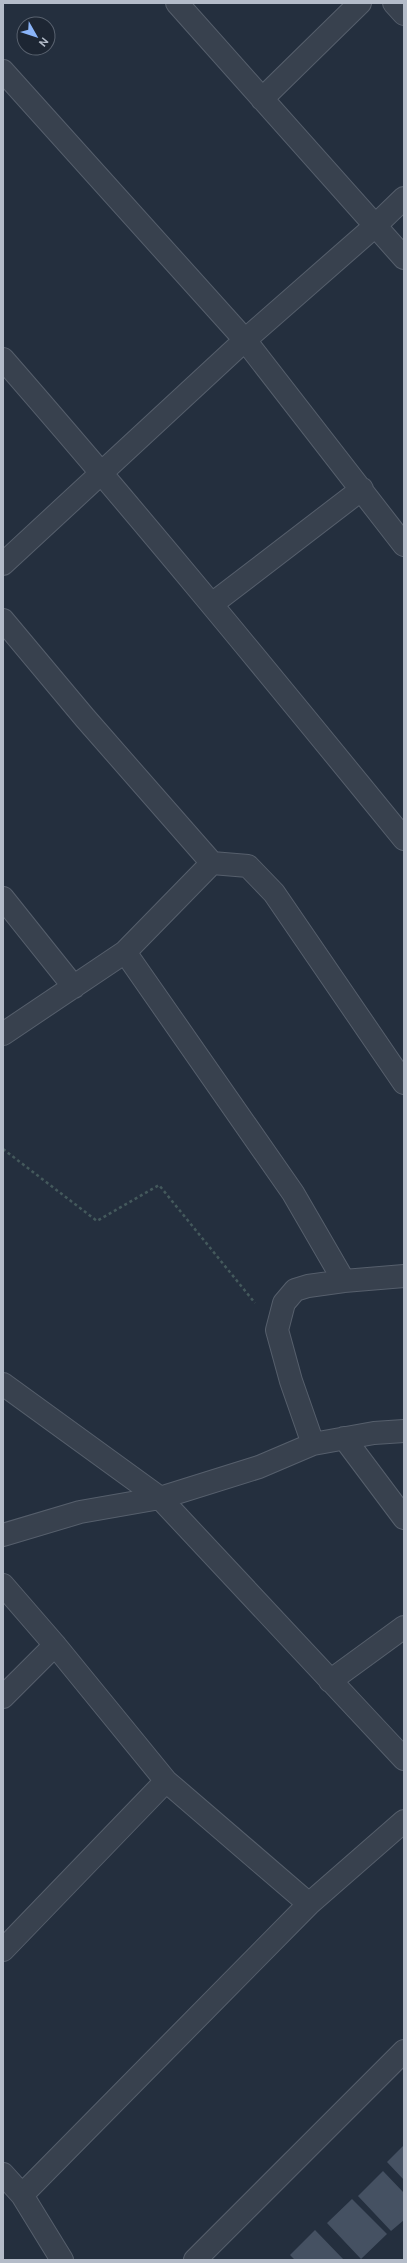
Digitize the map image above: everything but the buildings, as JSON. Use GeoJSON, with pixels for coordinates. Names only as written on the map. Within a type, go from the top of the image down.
{"type":"FeatureCollection","features":[{"type":"Feature","properties":{"kind":"street"},"geometry":{"type":"LineString","coordinates":[[177,3],[404,258]]}},
{"type":"Feature","properties":{"kind":"street"},"geometry":{"type":"LineString","coordinates":[[262,99],[360,3]]}},
{"type":"Feature","properties":{"kind":"street"},"geometry":{"type":"LineString","coordinates":[[394,3],[404,14]]}},
{"type":"Feature","properties":{"kind":"street"},"geometry":{"type":"LineString","coordinates":[[3,71],[245,340],[404,544]]}},
{"type":"Feature","properties":{"kind":"street"},"geometry":{"type":"LineString","coordinates":[[3,564],[245,340],[375,226],[404,198]]}},
{"type":"Feature","properties":{"kind":"street"},"geometry":{"type":"LineString","coordinates":[[3,359],[102,472],[404,839]]}},
{"type":"Feature","properties":{"kind":"street"},"geometry":{"type":"LineString","coordinates":[[212,604],[362,489]]}},
{"type":"Feature","properties":{"kind":"street"},"geometry":{"type":"LineString","coordinates":[[3,620],[85,718],[212,863],[248,866],[274,893],[404,1083]]}},
{"type":"Feature","properties":{"kind":"street"},"geometry":{"type":"LineString","coordinates":[[3,1034],[125,952],[212,863]]}},
{"type":"Feature","properties":{"kind":"street"},"geometry":{"type":"LineString","coordinates":[[3,898],[74,987]]}},
{"type":"Feature","properties":{"kind":"street"},"geometry":{"type":"LineString","coordinates":[[125,952],[292,1193],[344,1281]]}},
{"type":"Feature","properties":{"kind":"street"},"geometry":{"type":"LineString","coordinates":[[313,1444],[291,1381],[276,1330],[284,1303],[295,1290],[308,1286],[344,1281],[404,1276]]}},
{"type":"Feature","properties":{"kind":"street"},"geometry":{"type":"LineString","coordinates":[[3,1384],[160,1498],[404,1759]]}},
{"type":"Feature","properties":{"kind":"street"},"geometry":{"type":"LineString","coordinates":[[3,1535],[80,1512],[160,1498],[259,1467],[313,1444],[344,1438],[404,1431]]}},
{"type":"Feature","properties":{"kind":"street"},"geometry":{"type":"LineString","coordinates":[[344,1438],[404,1518]]}},
{"type":"Feature","properties":{"kind":"street"},"geometry":{"type":"LineString","coordinates":[[3,1585],[55,1645],[166,1781],[309,1904]]}},
{"type":"Feature","properties":{"kind":"street"},"geometry":{"type":"LineString","coordinates":[[330,1681],[404,1627]]}},
{"type":"Feature","properties":{"kind":"street"},"geometry":{"type":"LineString","coordinates":[[3,1697],[55,1645]]}},
{"type":"Feature","properties":{"kind":"street"},"geometry":{"type":"LineString","coordinates":[[3,1950],[166,1781]]}},
{"type":"Feature","properties":{"kind":"street"},"geometry":{"type":"LineString","coordinates":[[22,2195],[309,1904],[404,1820]]}},
{"type":"Feature","properties":{"kind":"street"},"geometry":{"type":"LineString","coordinates":[[195,2260],[404,2051]]}},
{"type":"Feature","properties":{"kind":"street"},"geometry":{"type":"LineString","coordinates":[[3,2174],[22,2195],[62,2260]]}},
{"type":"Feature","properties":{"kind":"path"},"geometry":{"type":"LineString","coordinates":[[3,1149],[97,1221],[159,1185],[276,1330]]}}]}
